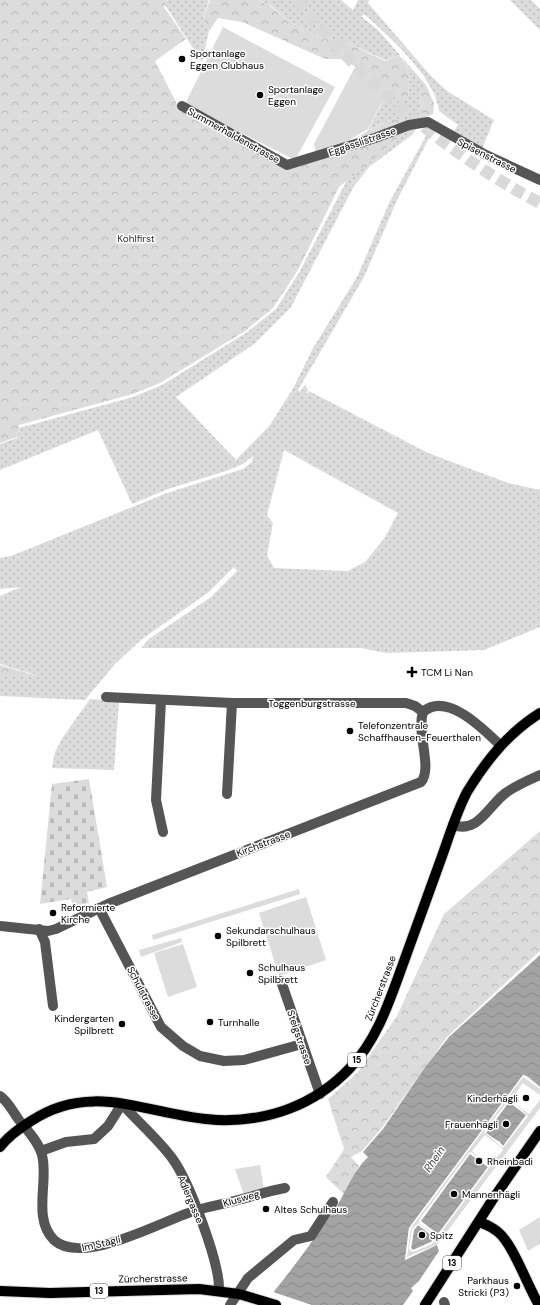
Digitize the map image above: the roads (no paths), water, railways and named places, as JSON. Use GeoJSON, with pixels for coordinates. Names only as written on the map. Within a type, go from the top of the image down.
{"type":"FeatureCollection","features":[{"type":"Feature","properties":{"kind":"main road","name":"Zürcherstrasse"},"geometry":{"type":"LineString","coordinates":[[0,1147],[23,1126],[50,1109],[68,1103],[93,1101],[122,1104],[195,1117],[242,1120],[264,1117],[286,1111],[320,1094],[351,1068],[375,1034],[392,995],[453,825],[467,792],[500,745],[540,713]]}},
{"type":"Feature","properties":{"kind":"main road"},"geometry":{"type":"LineString","coordinates":[[538,1304],[517,1261],[502,1237],[493,1229],[478,1222],[540,1131]]}},
{"type":"Feature","properties":{"kind":"main road","name":"13"},"geometry":{"type":"LineString","coordinates":[[425,1305],[478,1222]]}},
{"type":"Feature","properties":{"kind":"main road","name":"Zürcherstrasse"},"geometry":{"type":"LineString","coordinates":[[0,1291],[50,1293],[199,1289],[219,1290],[258,1299],[276,1305]]}},
{"type":"Feature","properties":{"kind":"street","name":"Summerhaldenstrasse"},"geometry":{"type":"LineString","coordinates":[[182,106],[287,165]]}},
{"type":"Feature","properties":{"kind":"street","name":"Eggässlistrasse"},"geometry":{"type":"LineString","coordinates":[[287,165],[375,138],[409,125],[428,122],[436,127]]}},
{"type":"Feature","properties":{"kind":"street","name":"Spisenstrasse"},"geometry":{"type":"LineString","coordinates":[[436,127],[492,159],[540,180]]}},
{"type":"Feature","properties":{"kind":"street","name":"Toggenburgstrasse"},"geometry":{"type":"LineString","coordinates":[[106,697],[232,704],[406,703],[423,712]]}},
{"type":"Feature","properties":{"kind":"street"},"geometry":{"type":"LineString","coordinates":[[161,700],[156,800],[163,832]]}},
{"type":"Feature","properties":{"kind":"street"},"geometry":{"type":"LineString","coordinates":[[226,794],[232,704]]}},
{"type":"Feature","properties":{"kind":"street"},"geometry":{"type":"LineString","coordinates":[[423,712],[434,706],[462,713],[471,719],[500,745]]}},
{"type":"Feature","properties":{"kind":"street","name":"Kirchstrasse"},"geometry":{"type":"LineString","coordinates":[[0,926],[48,931],[56,929],[99,908],[421,782],[426,773],[420,730],[420,722],[423,712]]}},
{"type":"Feature","properties":{"kind":"street"},"geometry":{"type":"LineString","coordinates":[[453,825],[464,828],[474,825],[506,792],[540,775]]}},
{"type":"Feature","properties":{"kind":"street","name":"Schulstrasse"},"geometry":{"type":"LineString","coordinates":[[99,908],[161,1026],[183,1046],[200,1056],[224,1061],[244,1060],[302,1044]]}},
{"type":"Feature","properties":{"kind":"street"},"geometry":{"type":"LineString","coordinates":[[39,929],[45,942],[53,1006]]}},
{"type":"Feature","properties":{"kind":"street","name":"Steigstrasse"},"geometry":{"type":"LineString","coordinates":[[281,981],[320,1094]]}},
{"type":"Feature","properties":{"kind":"street","name":"Im Stägli"},"geometry":{"type":"LineString","coordinates":[[0,1096],[41,1151],[44,1166],[43,1218],[49,1234],[62,1245],[72,1249],[90,1247],[135,1235],[197,1210]]}},
{"type":"Feature","properties":{"kind":"street"},"geometry":{"type":"LineString","coordinates":[[41,1151],[66,1142],[94,1139],[108,1126],[122,1104]]}},
{"type":"Feature","properties":{"kind":"street","name":"Adlergasse"},"geometry":{"type":"LineString","coordinates":[[122,1104],[172,1158],[186,1183],[197,1210],[219,1282],[219,1290]]}},
{"type":"Feature","properties":{"kind":"street","name":"Klusweg"},"geometry":{"type":"LineString","coordinates":[[197,1210],[245,1198],[264,1191],[285,1188]]}},
{"type":"Feature","properties":{"kind":"street"},"geometry":{"type":"LineString","coordinates":[[230,1305],[239,1294],[248,1278],[294,1240],[311,1236],[333,1202]]}},
{"type":"Feature","properties":{"kind":"water","name":"Rhein"},"geometry":{"type":"Polygon","coordinates":[[[540,955],[540,1087],[523,1075],[409,1228],[405,1260],[437,1245],[439,1251],[419,1281],[411,1288],[413,1291],[403,1305],[263,1305],[300,1258],[335,1209],[354,1175],[368,1157],[363,1152],[383,1129],[426,1066],[449,1037],[540,955]]]}},
{"type":"Feature","properties":{"kind":"water","name":"Frauenhägli"},"geometry":{"type":"Polygon","coordinates":[[[509,1102],[526,1115],[504,1146],[486,1133],[509,1102]]]}},
{"type":"Feature","properties":{"kind":"water","name":"Mannenhägli"},"geometry":{"type":"Polygon","coordinates":[[[470,1154],[479,1161],[478,1164],[480,1161],[488,1167],[438,1234],[420,1221],[470,1154]]]}},
{"type":"Feature","properties":{"kind":"water","name":"Spitz"},"geometry":{"type":"Polygon","coordinates":[[[418,1225],[435,1237],[431,1242],[413,1250],[411,1249],[414,1230],[418,1225]]]}},
{"type":"Feature","properties":{"kind":"tunnel"},"geometry":{"type":"LineString","coordinates":[[297,0],[350,60],[408,114],[439,139],[472,162],[540,203]]}},
{"type":"Feature","properties":{"kind":"place","name":"Sportanlage Eggen Clubhaus"},"geometry":{"type":"Point","coordinates":[182,59]}},
{"type":"Feature","properties":{"kind":"place","name":"Sportanlage Eggen"},"geometry":{"type":"Point","coordinates":[260,95]}},
{"type":"Feature","properties":{"kind":"place","name":"TCM Li Nan"},"geometry":{"type":"Point","coordinates":[412,672]}},
{"type":"Feature","properties":{"kind":"place","name":"Telefonzentrale Schaffhausen-Feuerthalen"},"geometry":{"type":"Point","coordinates":[350,731]}},
{"type":"Feature","properties":{"kind":"place","name":"Reformierte Kirche"},"geometry":{"type":"Point","coordinates":[53,913]}},
{"type":"Feature","properties":{"kind":"place","name":"Sekundarschulhaus Spilbrett"},"geometry":{"type":"Point","coordinates":[218,936]}},
{"type":"Feature","properties":{"kind":"place","name":"Schulhaus Spilbrett"},"geometry":{"type":"Point","coordinates":[250,973]}},
{"type":"Feature","properties":{"kind":"place","name":"Turnhalle"},"geometry":{"type":"Point","coordinates":[210,1022]}},
{"type":"Feature","properties":{"kind":"place","name":"Kindergarten Spilbrett"},"geometry":{"type":"Point","coordinates":[122,1024]}},
{"type":"Feature","properties":{"kind":"place","name":"Kinderhägli"},"geometry":{"type":"Point","coordinates":[526,1098]}},
{"type":"Feature","properties":{"kind":"place","name":"Frauenhägli"},"geometry":{"type":"Point","coordinates":[506,1124]}},
{"type":"Feature","properties":{"kind":"place","name":"Rheinbadi"},"geometry":{"type":"Point","coordinates":[479,1161]}},
{"type":"Feature","properties":{"kind":"place","name":"Mannenhägli"},"geometry":{"type":"Point","coordinates":[454,1194]}},
{"type":"Feature","properties":{"kind":"place","name":"Altes Schulhaus"},"geometry":{"type":"Point","coordinates":[266,1209]}},
{"type":"Feature","properties":{"kind":"place","name":"Spitz"},"geometry":{"type":"Point","coordinates":[422,1235]}},
{"type":"Feature","properties":{"kind":"place","name":"Parkhaus Stricki (P3)"},"geometry":{"type":"Point","coordinates":[517,1286]}},
{"type":"Feature","properties":{"kind":"park label","name":"Kohlfirst"},"geometry":{"type":"Point","coordinates":[136,238]}}]}
